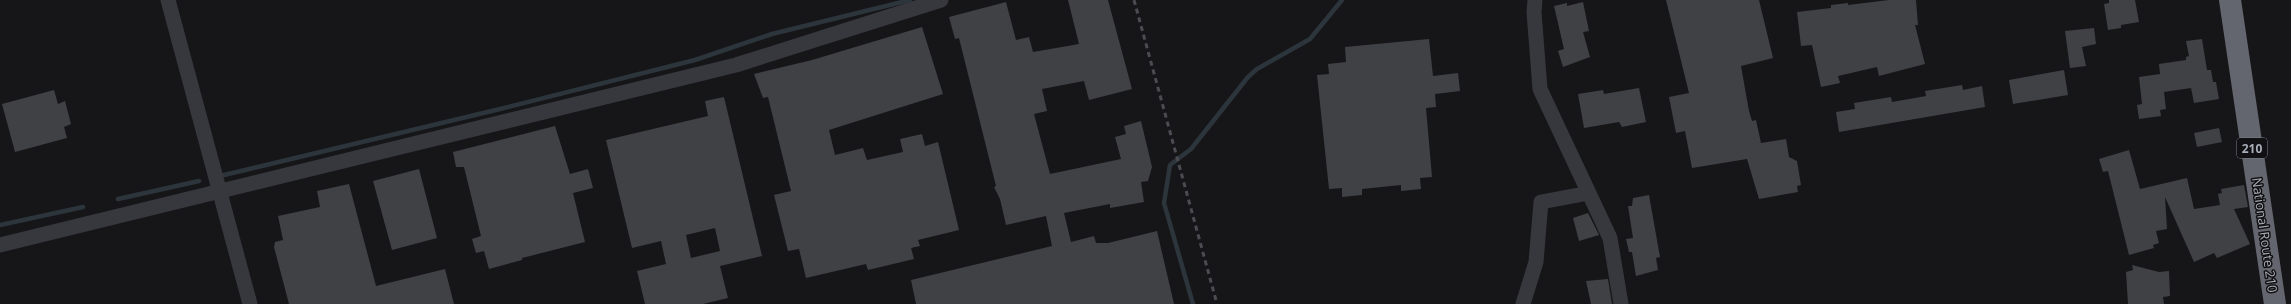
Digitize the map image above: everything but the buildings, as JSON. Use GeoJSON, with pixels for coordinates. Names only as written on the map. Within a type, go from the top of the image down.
{"type":"FeatureCollection","features":[{"type":"Feature","properties":{"kind":"highway","name":"National Route 210"},"geometry":{"type":"LineString","coordinates":[[2230,0],[2274,300]]}},
{"type":"Feature","properties":{"kind":"street"},"geometry":{"type":"LineString","coordinates":[[168,0],[221,191],[250,304]]}},
{"type":"Feature","properties":{"kind":"street"},"geometry":{"type":"LineString","coordinates":[[0,245],[736,64],[941,0]]}},
{"type":"Feature","properties":{"kind":"street"},"geometry":{"type":"LineString","coordinates":[[1535,0],[1534,12],[1540,89],[1610,238],[1621,304]]}},
{"type":"Feature","properties":{"kind":"street"},"geometry":{"type":"LineString","coordinates":[[1523,304],[1536,262],[1541,202],[1589,193]]}},
{"type":"Feature","properties":{"kind":"waterway"},"geometry":{"type":"LineString","coordinates":[[224,175],[500,109],[695,60],[772,34],[910,0]]}},
{"type":"Feature","properties":{"kind":"waterway"},"geometry":{"type":"LineString","coordinates":[[1193,304],[1164,203],[1170,165],[1191,149],[1248,77],[1257,69],[1310,39],[1342,0]]}},
{"type":"Feature","properties":{"kind":"waterway"},"geometry":{"type":"LineString","coordinates":[[118,199],[199,181]]}},
{"type":"Feature","properties":{"kind":"waterway"},"geometry":{"type":"LineString","coordinates":[[0,225],[83,207]]}},
{"type":"Feature","properties":{"kind":"railway"},"geometry":{"type":"LineString","coordinates":[[1134,0],[1217,304]]}}]}
